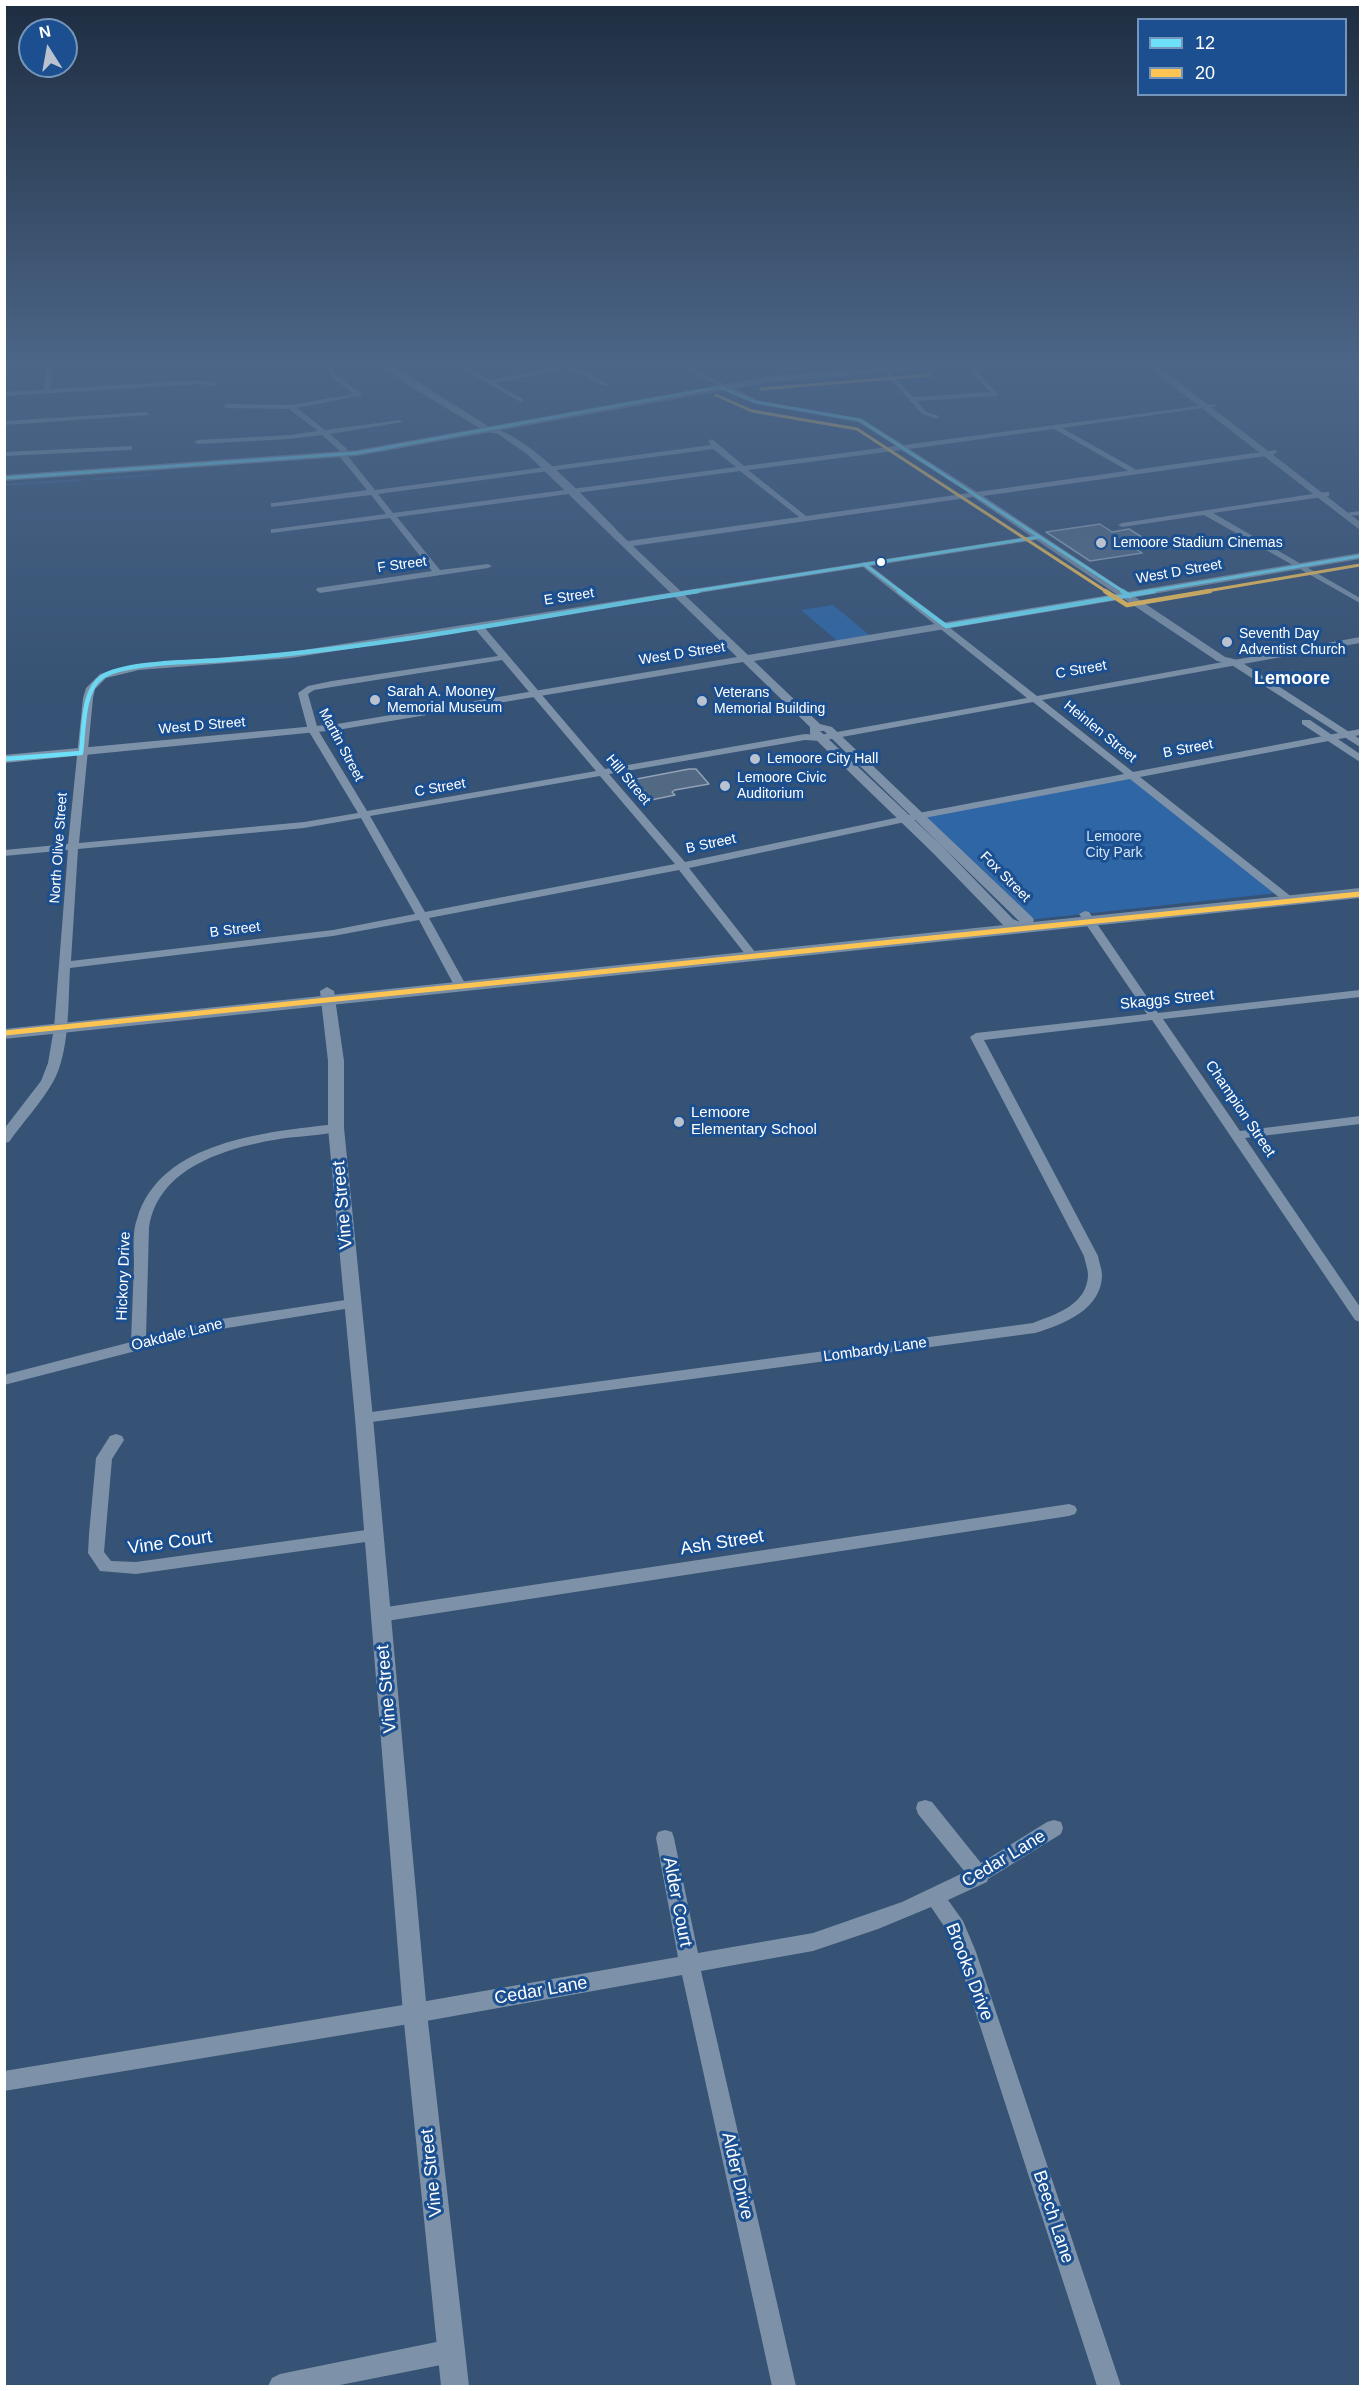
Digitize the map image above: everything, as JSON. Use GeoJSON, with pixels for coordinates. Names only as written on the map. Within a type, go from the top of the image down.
{"type":"FeatureCollection","features":[{"type":"Feature","properties":{"kind":"main road"},"geometry":{"type":"LineString","coordinates":[[1301,478],[1354,515],[1360,527]]}},
{"type":"Feature","properties":{"kind":"main road"},"geometry":{"type":"LineString","coordinates":[[4,1024],[60,1023],[458,983],[1283,896],[1360,885]]}},
{"type":"Feature","properties":{"kind":"main road"},"geometry":{"type":"LineString","coordinates":[[1283,896],[1360,893]]}},
{"type":"Feature","properties":{"kind":"main road"},"geometry":{"type":"LineString","coordinates":[[749,953],[1008,922],[1025,924]]}},
{"type":"Feature","properties":{"kind":"main road"},"geometry":{"type":"LineString","coordinates":[[4,1034],[60,1023]]}},
{"type":"Feature","properties":{"kind":"street"},"geometry":{"type":"LineString","coordinates":[[359,478],[438,573]]}},
{"type":"Feature","properties":{"kind":"street"},"geometry":{"type":"LineString","coordinates":[[273,505],[476,478]]}},
{"type":"Feature","properties":{"kind":"street","name":"Fox Street"},"geometry":{"type":"LineString","coordinates":[[556,478],[748,659],[1008,922]]}},
{"type":"Feature","properties":{"kind":"street"},"geometry":{"type":"LineString","coordinates":[[274,531],[684,478]]}},
{"type":"Feature","properties":{"kind":"street"},"geometry":{"type":"LineString","coordinates":[[753,478],[803,518]]}},
{"type":"Feature","properties":{"kind":"street"},"geometry":{"type":"LineString","coordinates":[[950,478],[1130,596],[1360,759]]}},
{"type":"Feature","properties":{"kind":"street"},"geometry":{"type":"LineString","coordinates":[[625,544],[1087,478]]}},
{"type":"Feature","properties":{"kind":"street"},"geometry":{"type":"LineString","coordinates":[[1122,525],[1322,494]]}},
{"type":"Feature","properties":{"kind":"street"},"geometry":{"type":"LineString","coordinates":[[1205,512],[1360,601]]}},
{"type":"Feature","properties":{"kind":"street","name":"E Street"},"geometry":{"type":"LineString","coordinates":[[103,676],[147,666],[291,655],[1039,537]]}},
{"type":"Feature","properties":{"kind":"street","name":"West D Street"},"geometry":{"type":"LineString","coordinates":[[4,759],[313,730],[1360,556]]}},
{"type":"Feature","properties":{"kind":"street","name":"Heinlen Street"},"geometry":{"type":"LineString","coordinates":[[864,564],[946,626],[1283,896]]}},
{"type":"Feature","properties":{"kind":"street","name":"F Street"},"geometry":{"type":"LineString","coordinates":[[320,590],[488,566]]}},
{"type":"Feature","properties":{"kind":"street","name":"Hill Street"},"geometry":{"type":"LineString","coordinates":[[477,625],[682,866],[749,953]]}},
{"type":"Feature","properties":{"kind":"street","name":"C Street"},"geometry":{"type":"LineString","coordinates":[[4,853],[304,825],[1221,662],[1360,634]]}},
{"type":"Feature","properties":{"kind":"street"},"geometry":{"type":"LineString","coordinates":[[1221,662],[1234,662],[1360,640]]}},
{"type":"Feature","properties":{"kind":"street","name":"Martin Street"},"geometry":{"type":"LineString","coordinates":[[458,983],[393,863],[313,730],[303,693],[311,688],[506,657]]}},
{"type":"Feature","properties":{"kind":"street"},"geometry":{"type":"LineString","coordinates":[[1234,662],[1360,744]]}},
{"type":"Feature","properties":{"kind":"street","name":"North Olive Street"},"geometry":{"type":"LineString","coordinates":[[4,1139],[47,1081],[54,1063],[60,1023],[81,753],[88,698],[91,688],[103,676]]}},
{"type":"Feature","properties":{"kind":"street","name":"B Street"},"geometry":{"type":"LineString","coordinates":[[65,965],[333,933],[682,866],[905,819],[1360,732]]}},
{"type":"Feature","properties":{"kind":"street","name":"Fox Street"},"geometry":{"type":"LineString","coordinates":[[820,733],[921,816],[1025,924]]}},
{"type":"Feature","properties":{"kind":"street","name":"Champion Street"},"geometry":{"type":"LineString","coordinates":[[1088,917],[1239,1135],[1360,1317]]}},
{"type":"Feature","properties":{"kind":"street","name":"Skaggs Street"},"geometry":{"type":"LineString","coordinates":[[976,1036],[1360,993]]}},
{"type":"Feature","properties":{"kind":"street","name":"Vine Street"},"geometry":{"type":"LineString","coordinates":[[328,996],[336,1061],[336,1128],[364,1418],[415,2013],[454,2386]]}},
{"type":"Feature","properties":{"kind":"street","name":"Lombardy Lane"},"geometry":{"type":"LineString","coordinates":[[364,1418],[1035,1328],[1077,1310],[1091,1293],[1095,1276],[1091,1256],[976,1036]]}},
{"type":"Feature","properties":{"kind":"street"},"geometry":{"type":"LineString","coordinates":[[1239,1135],[1360,1120]]}},
{"type":"Feature","properties":{"kind":"street","name":"Hickory Drive"},"geometry":{"type":"LineString","coordinates":[[138,1345],[142,1228],[146,1209],[159,1189],[174,1175],[219,1148],[274,1135],[336,1128]]}},
{"type":"Feature","properties":{"kind":"street","name":"Oakdale Lane"},"geometry":{"type":"LineString","coordinates":[[4,1380],[221,1324],[352,1304]]}},
{"type":"Feature","properties":{"kind":"street","name":"Vine Court"},"geometry":{"type":"LineString","coordinates":[[116,1440],[104,1458],[97,1534],[96,1553],[106,1567],[136,1568],[373,1535]]}},
{"type":"Feature","properties":{"kind":"street","name":"Ash Street"},"geometry":{"type":"LineString","coordinates":[[380,1615],[1069,1510]]}},
{"type":"Feature","properties":{"kind":"street"},"geometry":{"type":"LineString","coordinates":[[925,1808],[980,1876]]}},
{"type":"Feature","properties":{"kind":"street","name":"Cedar Lane"},"geometry":{"type":"LineString","coordinates":[[4,2081],[415,2013],[813,1942],[936,1899],[980,1876],[1054,1828]]}},
{"type":"Feature","properties":{"kind":"street","name":"Alder Court"},"geometry":{"type":"LineString","coordinates":[[665,1839],[690,1965]]}},
{"type":"Feature","properties":{"kind":"street","name":"Brooks Drive"},"geometry":{"type":"LineString","coordinates":[[936,1899],[956,1927],[998,2047]]}},
{"type":"Feature","properties":{"kind":"street","name":"Alder Drive"},"geometry":{"type":"LineString","coordinates":[[690,1965],[784,2386]]}},
{"type":"Feature","properties":{"kind":"street","name":"Beech Lane"},"geometry":{"type":"LineString","coordinates":[[998,2047],[1109,2386]]}},
{"type":"Feature","properties":{"kind":"street"},"geometry":{"type":"LineString","coordinates":[[279,2386],[451,2351]]}},
{"type":"Feature","properties":{"kind":"green space"},"geometry":{"type":"Polygon","coordinates":[[[833,605],[873,638],[841,644],[801,610],[833,605]]]}},
{"type":"Feature","properties":{"kind":"green space","name":"Lemoore City Park"},"geometry":{"type":"Polygon","coordinates":[[[1131,775],[1278,893],[1027,920],[921,816],[1131,775]]]}},
{"type":"Feature","properties":{"kind":"building","name":"Lemoore Stadium Cinemas"},"geometry":{"type":"Polygon","coordinates":[[[1100,524],[1112,532],[1129,529],[1150,542],[1130,545],[1142,553],[1090,561],[1046,532],[1100,524]]]}},
{"type":"Feature","properties":{"kind":"building"},"geometry":{"type":"Polygon","coordinates":[[[696,769],[709,784],[675,790],[672,792],[675,795],[651,800],[643,790],[636,792],[626,781],[696,769]]]}},
{"type":"Feature","properties":{"kind":"waterway"},"geometry":{"type":"LineString","coordinates":[[95,479],[116,478]]}},
{"type":"Feature","properties":{"kind":"waterway"},"geometry":{"type":"LineString","coordinates":[[4,485],[80,480]]}},
{"type":"Feature","properties":{"kind":"transit line","name":"12"},"geometry":{"type":"LineString","coordinates":[[4,478],[10,478]]}},
{"type":"Feature","properties":{"kind":"transit line","name":"20"},"geometry":{"type":"LineString","coordinates":[[932,478],[1127,605],[1360,565]]}},
{"type":"Feature","properties":{"kind":"transit line","name":"12"},"geometry":{"type":"LineString","coordinates":[[948,478],[1130,596]]}},
{"type":"Feature","properties":{"kind":"transit line","name":"12"},"geometry":{"type":"LineString","coordinates":[[4,759],[81,753],[91,688],[103,676],[119,671],[147,666],[291,655],[1039,537]]}},
{"type":"Feature","properties":{"kind":"transit line","name":"12"},"geometry":{"type":"LineString","coordinates":[[864,564],[946,626],[1360,556]]}},
{"type":"Feature","properties":{"kind":"transit line","name":"20"},"geometry":{"type":"LineString","coordinates":[[5,1033],[1360,894]]}},
{"type":"Feature","properties":{"kind":"place","name":"Lemoore Stadium Cinemas"},"geometry":{"type":"Point","coordinates":[1101,543]}},
{"type":"Feature","properties":{"kind":"place","name":"Seventh Day Adventist Church"},"geometry":{"type":"Point","coordinates":[1227,642]}},
{"type":"Feature","properties":{"kind":"place","name":"Sarah A. Mooney Memorial Museum"},"geometry":{"type":"Point","coordinates":[375,700]}},
{"type":"Feature","properties":{"kind":"place","name":"Veterans Memorial Building"},"geometry":{"type":"Point","coordinates":[702,701]}},
{"type":"Feature","properties":{"kind":"place","name":"Lemoore City Hall"},"geometry":{"type":"Point","coordinates":[755,759]}},
{"type":"Feature","properties":{"kind":"place","name":"Lemoore Civic Auditorium"},"geometry":{"type":"Point","coordinates":[725,786]}},
{"type":"Feature","properties":{"kind":"place","name":"Lemoore Elementary School"},"geometry":{"type":"Point","coordinates":[679,1122]}},
{"type":"Feature","properties":{"kind":"district","name":"Lemoore"},"geometry":{"type":"Point","coordinates":[1292,679]}}]}
